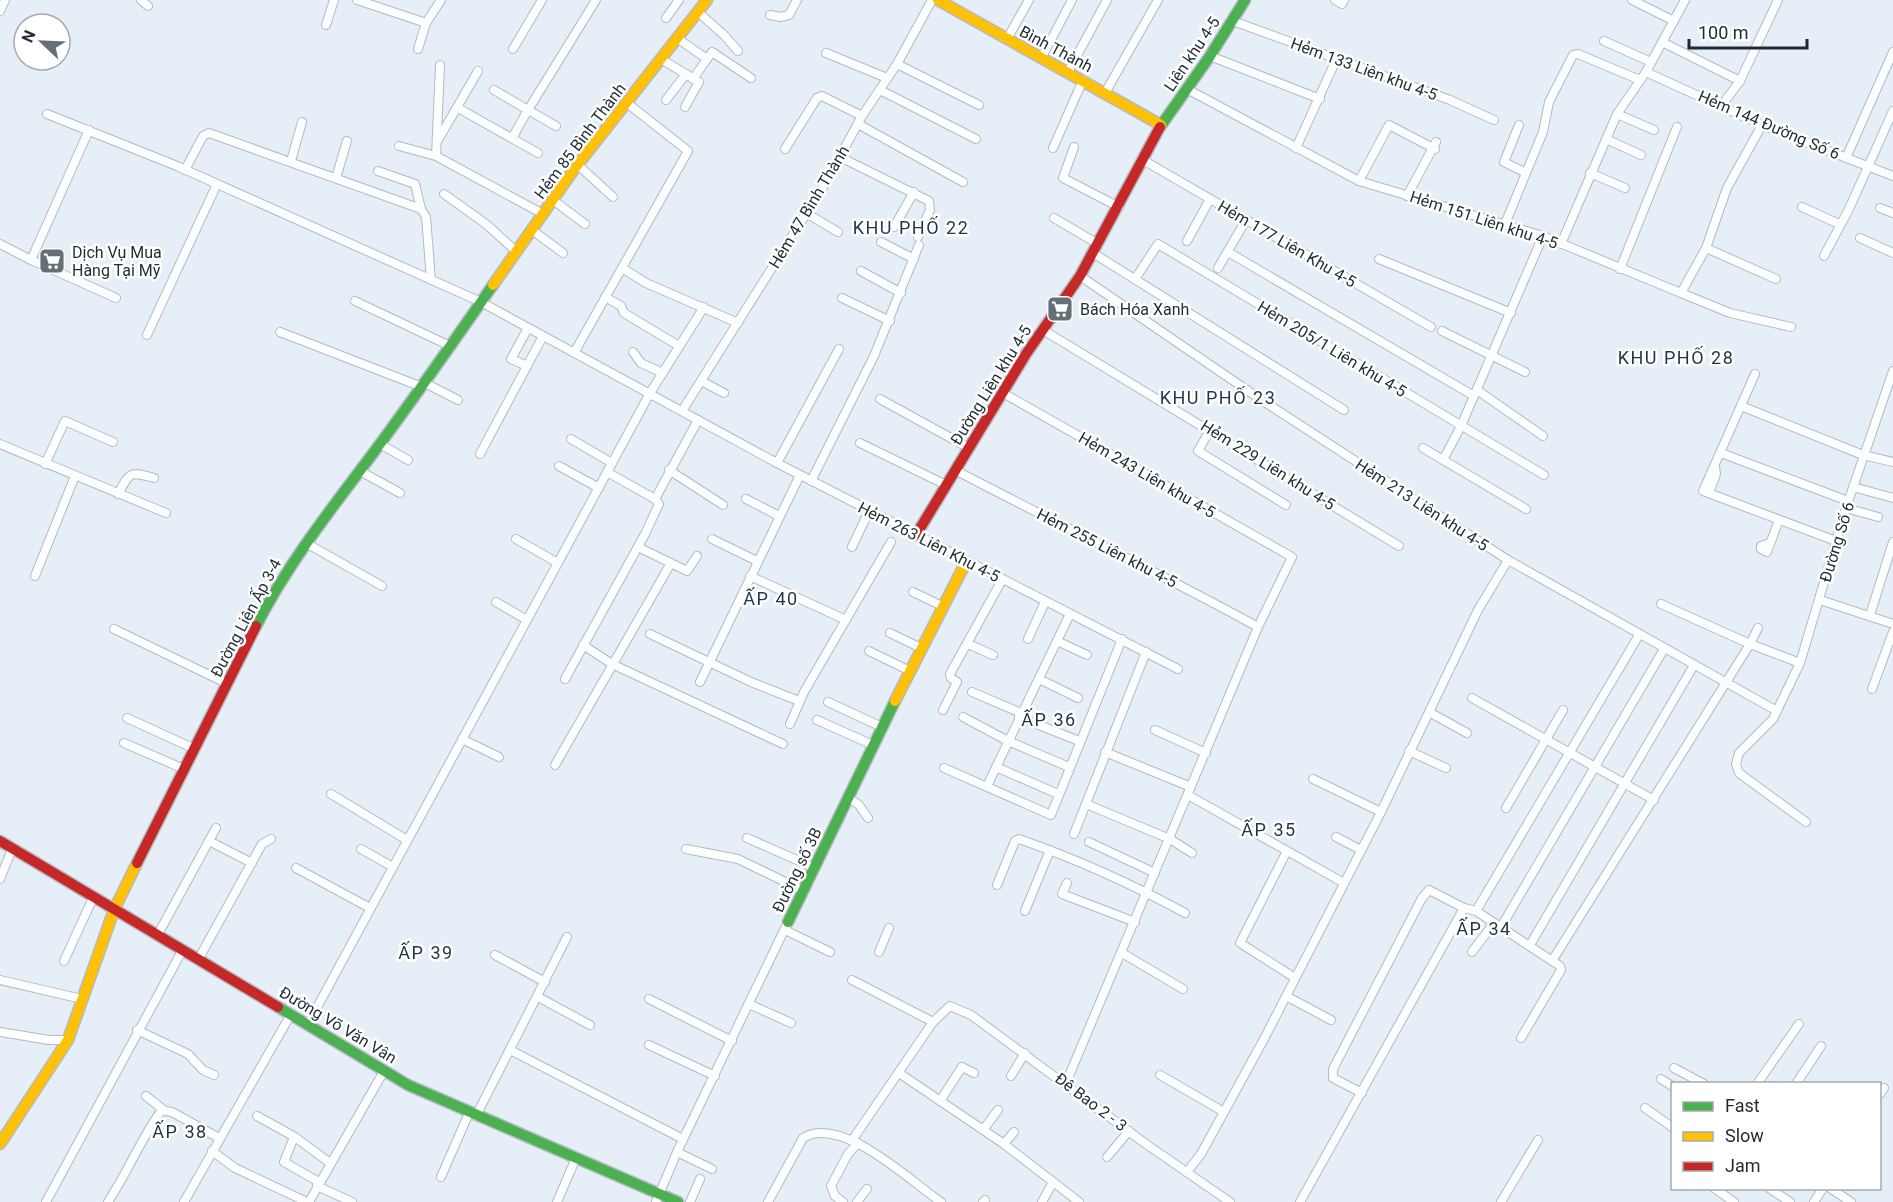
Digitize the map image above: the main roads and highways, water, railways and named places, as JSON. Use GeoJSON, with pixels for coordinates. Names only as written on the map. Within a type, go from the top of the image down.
{"type":"FeatureCollection","features":[{"type":"Feature","properties":{"kind":"place","name":"Dịch Vụ Mua Hàng Tại Mỹ"},"geometry":{"type":"Point","coordinates":[52,261]}},
{"type":"Feature","properties":{"kind":"place","name":"Bách Hóa Xanh"},"geometry":{"type":"Point","coordinates":[1060,309]}},
{"type":"Feature","properties":{"kind":"district","name":"KHU PHỐ 22"},"geometry":{"type":"Point","coordinates":[911,227]}},
{"type":"Feature","properties":{"kind":"district","name":"KHU PHỐ 28"},"geometry":{"type":"Point","coordinates":[1676,357]}},
{"type":"Feature","properties":{"kind":"district","name":"KHU PHỐ 23"},"geometry":{"type":"Point","coordinates":[1218,397]}},
{"type":"Feature","properties":{"kind":"district","name":"ẤP 40"},"geometry":{"type":"Point","coordinates":[771,598]}},
{"type":"Feature","properties":{"kind":"district","name":"ẤP 36"},"geometry":{"type":"Point","coordinates":[1049,719]}},
{"type":"Feature","properties":{"kind":"district","name":"ẤP 35"},"geometry":{"type":"Point","coordinates":[1269,829]}},
{"type":"Feature","properties":{"kind":"district","name":"ẤP 34"},"geometry":{"type":"Point","coordinates":[1484,928]}},
{"type":"Feature","properties":{"kind":"district","name":"ẤP 39"},"geometry":{"type":"Point","coordinates":[426,952]}},
{"type":"Feature","properties":{"kind":"district","name":"ẤP 38"},"geometry":{"type":"Point","coordinates":[180,1131]}}]}
